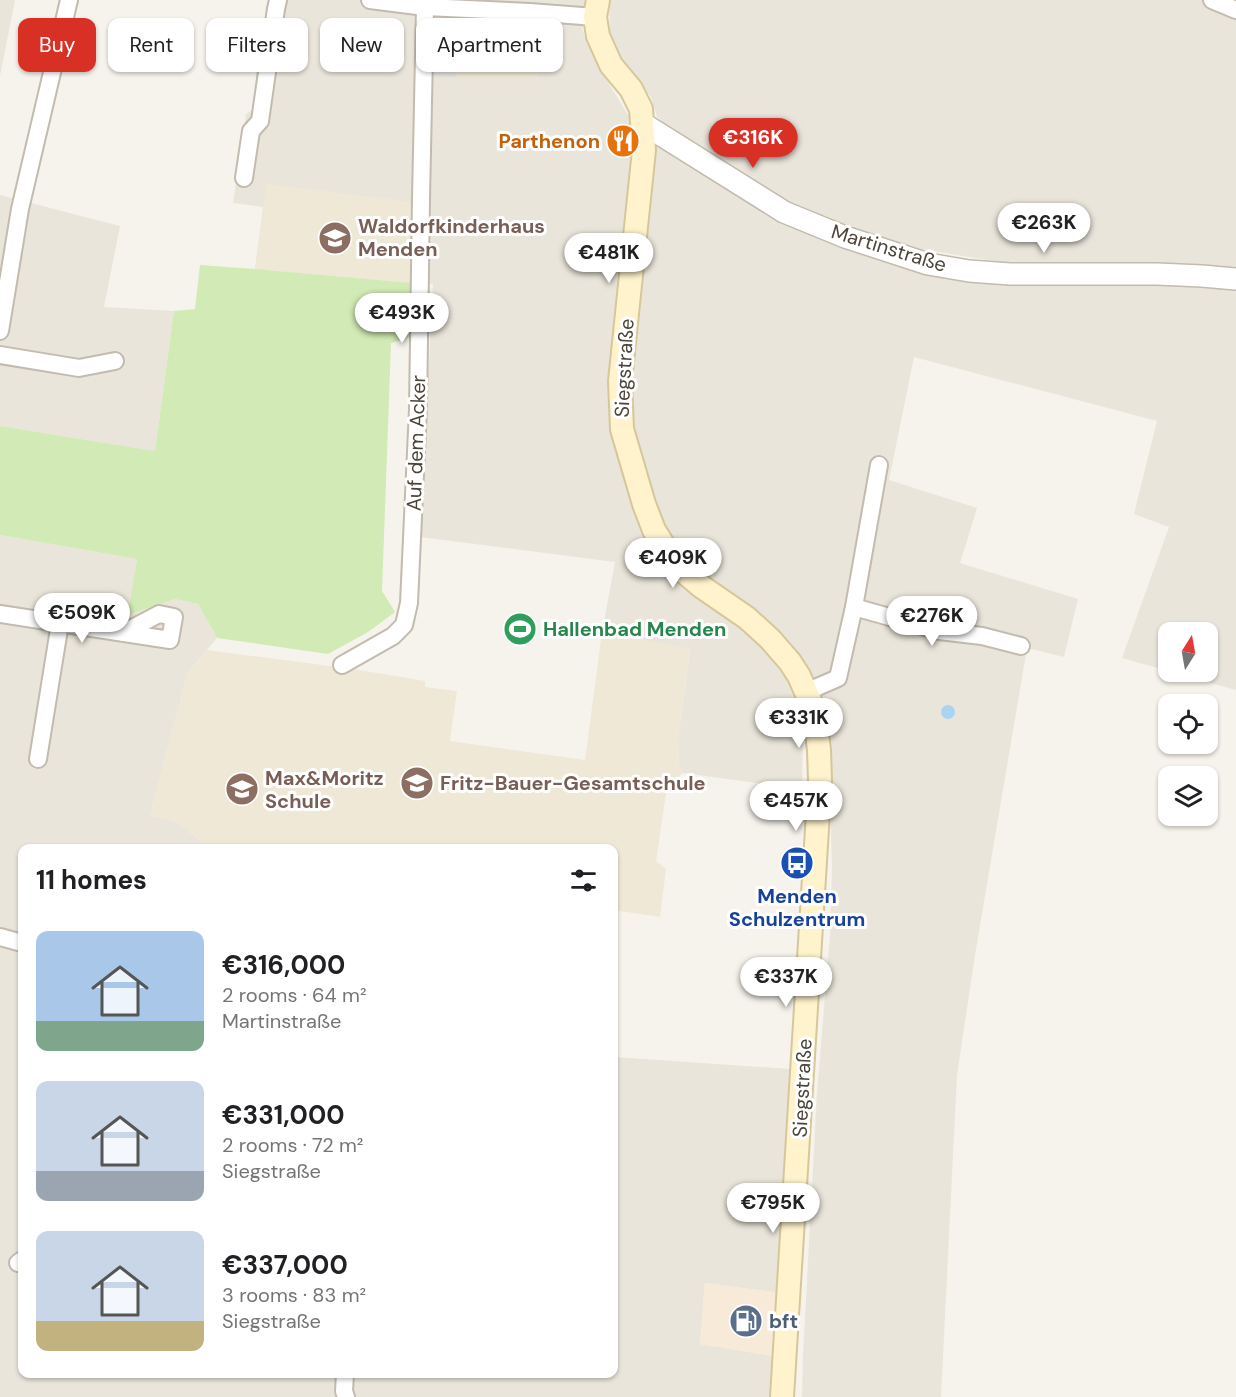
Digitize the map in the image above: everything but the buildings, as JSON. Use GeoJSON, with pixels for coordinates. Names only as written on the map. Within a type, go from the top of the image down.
{"type":"FeatureCollection","features":[{"type":"Feature","properties":{"kind":"main road","name":"Siegstraße"},"geometry":{"type":"LineString","coordinates":[[597,9],[598,36],[606,55],[631,89],[641,109],[644,150],[620,381],[621,426],[644,504],[654,530],[683,571],[747,618],[790,662],[799,676],[815,717],[820,780],[782,1397]]}},
{"type":"Feature","properties":{"kind":"street"},"geometry":{"type":"LineString","coordinates":[[0,331],[20,209],[69,0]]}},
{"type":"Feature","properties":{"kind":"street"},"geometry":{"type":"LineString","coordinates":[[244,178],[251,131],[260,121],[278,0]]}},
{"type":"Feature","properties":{"kind":"street"},"geometry":{"type":"LineString","coordinates":[[370,0],[425,7],[531,6],[597,9]]}},
{"type":"Feature","properties":{"kind":"street"},"geometry":{"type":"LineString","coordinates":[[1212,0],[1236,9]]}},
{"type":"Feature","properties":{"kind":"street","name":"Auf dem Acker"},"geometry":{"type":"LineString","coordinates":[[342,665],[393,636],[404,625],[409,603],[418,409],[425,7]]}},
{"type":"Feature","properties":{"kind":"street","name":"Martinstraße"},"geometry":{"type":"LineString","coordinates":[[642,123],[784,212],[845,237],[928,264],[969,271],[1010,274],[1157,273],[1236,279]]}},
{"type":"Feature","properties":{"kind":"street"},"geometry":{"type":"LineString","coordinates":[[0,355],[79,368],[115,361]]}},
{"type":"Feature","properties":{"kind":"street"},"geometry":{"type":"LineString","coordinates":[[806,692],[838,678],[854,607],[879,465]]}},
{"type":"Feature","properties":{"kind":"street"},"geometry":{"type":"LineString","coordinates":[[854,607],[939,631],[982,636],[1021,646]]}},
{"type":"Feature","properties":{"kind":"street"},"geometry":{"type":"LineString","coordinates":[[0,614],[123,633]]}},
{"type":"Feature","properties":{"kind":"street"},"geometry":{"type":"LineString","coordinates":[[38,759],[60,623]]}},
{"type":"Feature","properties":{"kind":"street"},"geometry":{"type":"LineString","coordinates":[[0,938],[18,942]]}},
{"type":"Feature","properties":{"kind":"street"},"geometry":{"type":"LineString","coordinates":[[345,1378],[346,1397]]}},
{"type":"Feature","properties":{"kind":"shaded area"},"geometry":{"type":"Polygon","coordinates":[[[0,0],[15,0],[0,76],[0,0]]]}},
{"type":"Feature","properties":{"kind":"shaded area"},"geometry":{"type":"Polygon","coordinates":[[[269,0],[586,0],[582,29],[597,64],[634,125],[611,393],[649,539],[781,665],[793,691],[803,732],[802,789],[683,773],[679,766],[678,738],[690,650],[602,632],[615,562],[420,537],[433,284],[255,269],[263,207],[233,203],[246,114],[255,108],[260,72],[308,72],[308,18],[267,18],[269,0]]]}},
{"type":"Feature","properties":{"kind":"shaded area"},"geometry":{"type":"Polygon","coordinates":[[[609,0],[1236,0],[1236,274],[1011,264],[921,249],[811,214],[766,192],[657,117],[651,97],[622,59],[610,31],[609,0]]]}},
{"type":"Feature","properties":{"kind":"shaded area"},"geometry":{"type":"Polygon","coordinates":[[[432,72],[456,72],[456,77],[432,75],[432,72]]]}},
{"type":"Feature","properties":{"kind":"shaded area"},"geometry":{"type":"Polygon","coordinates":[[[456,72],[538,72],[538,78],[456,77],[456,72]]]}},
{"type":"Feature","properties":{"kind":"shaded area"},"geometry":{"type":"Polygon","coordinates":[[[658,142],[922,269],[1187,279],[1236,287],[1236,690],[1207,682],[1218,682],[1218,622],[1158,622],[1158,668],[1122,658],[1169,527],[1134,514],[1157,421],[914,357],[889,480],[977,508],[960,563],[1078,599],[1064,657],[1027,648],[957,1075],[941,1397],[802,1397],[817,1093],[830,935],[832,868],[828,727],[801,658],[756,613],[675,553],[656,522],[625,421],[637,281],[658,142]]]}},
{"type":"Feature","properties":{"kind":"shaded area","name":"Waldorfkinderhaus Menden"},"geometry":{"type":"Polygon","coordinates":[[[267,184],[411,202],[411,283],[255,269],[267,184]]]}},
{"type":"Feature","properties":{"kind":"shaded area"},"geometry":{"type":"Polygon","coordinates":[[[0,195],[120,226],[104,307],[174,311],[155,451],[0,426],[0,195]]]}},
{"type":"Feature","properties":{"kind":"shaded area"},"geometry":{"type":"Polygon","coordinates":[[[0,535],[137,559],[129,615],[175,599],[198,604],[217,638],[188,672],[150,816],[175,822],[205,844],[18,844],[18,1378],[618,1378],[618,1057],[790,1069],[780,1293],[705,1283],[700,1344],[773,1356],[770,1397],[0,1397],[0,535]]]}},
{"type":"Feature","properties":{"kind":"shaded area"},"geometry":{"type":"Polygon","coordinates":[[[602,632],[690,649],[678,738],[679,766],[683,773],[667,787],[656,861],[666,869],[660,917],[618,911],[618,844],[205,844],[175,822],[150,816],[188,672],[207,650],[425,681],[425,687],[457,691],[450,741],[585,760],[602,632]]]}},
{"type":"Feature","properties":{"kind":"shaded area"},"geometry":{"type":"Polygon","coordinates":[[[705,1283],[780,1293],[773,1356],[700,1344],[705,1283]]]}},
{"type":"Feature","properties":{"kind":"green space"},"geometry":{"type":"Polygon","coordinates":[[[200,265],[411,283],[410,337],[391,343],[382,591],[395,612],[368,632],[328,654],[217,638],[198,604],[175,599],[128,615],[137,559],[0,535],[0,426],[155,451],[174,311],[195,309],[200,265]]]}},
{"type":"Feature","properties":{"kind":"water"},"geometry":{"type":"Polygon","coordinates":[[[945,705],[951,705],[955,712],[951,719],[945,719],[941,715],[941,709],[945,705]]]}},
{"type":"Feature","properties":{"kind":"place","name":"Parthenon"},"geometry":{"type":"Point","coordinates":[623,141]}},
{"type":"Feature","properties":{"kind":"place","name":"Waldorfkinderhaus Menden"},"geometry":{"type":"Point","coordinates":[335,238]}},
{"type":"Feature","properties":{"kind":"place","name":"Hallenbad Menden"},"geometry":{"type":"Point","coordinates":[520,629]}},
{"type":"Feature","properties":{"kind":"place","name":"Fritz-Bauer-Gesamtschule"},"geometry":{"type":"Point","coordinates":[417,783]}},
{"type":"Feature","properties":{"kind":"place","name":"Max&Moritz Schule"},"geometry":{"type":"Point","coordinates":[242,789]}},
{"type":"Feature","properties":{"kind":"place","name":"Menden Schulzentrum"},"geometry":{"type":"Point","coordinates":[797,863]}},
{"type":"Feature","properties":{"kind":"place","name":"bft"},"geometry":{"type":"Point","coordinates":[746,1321]}}]}
